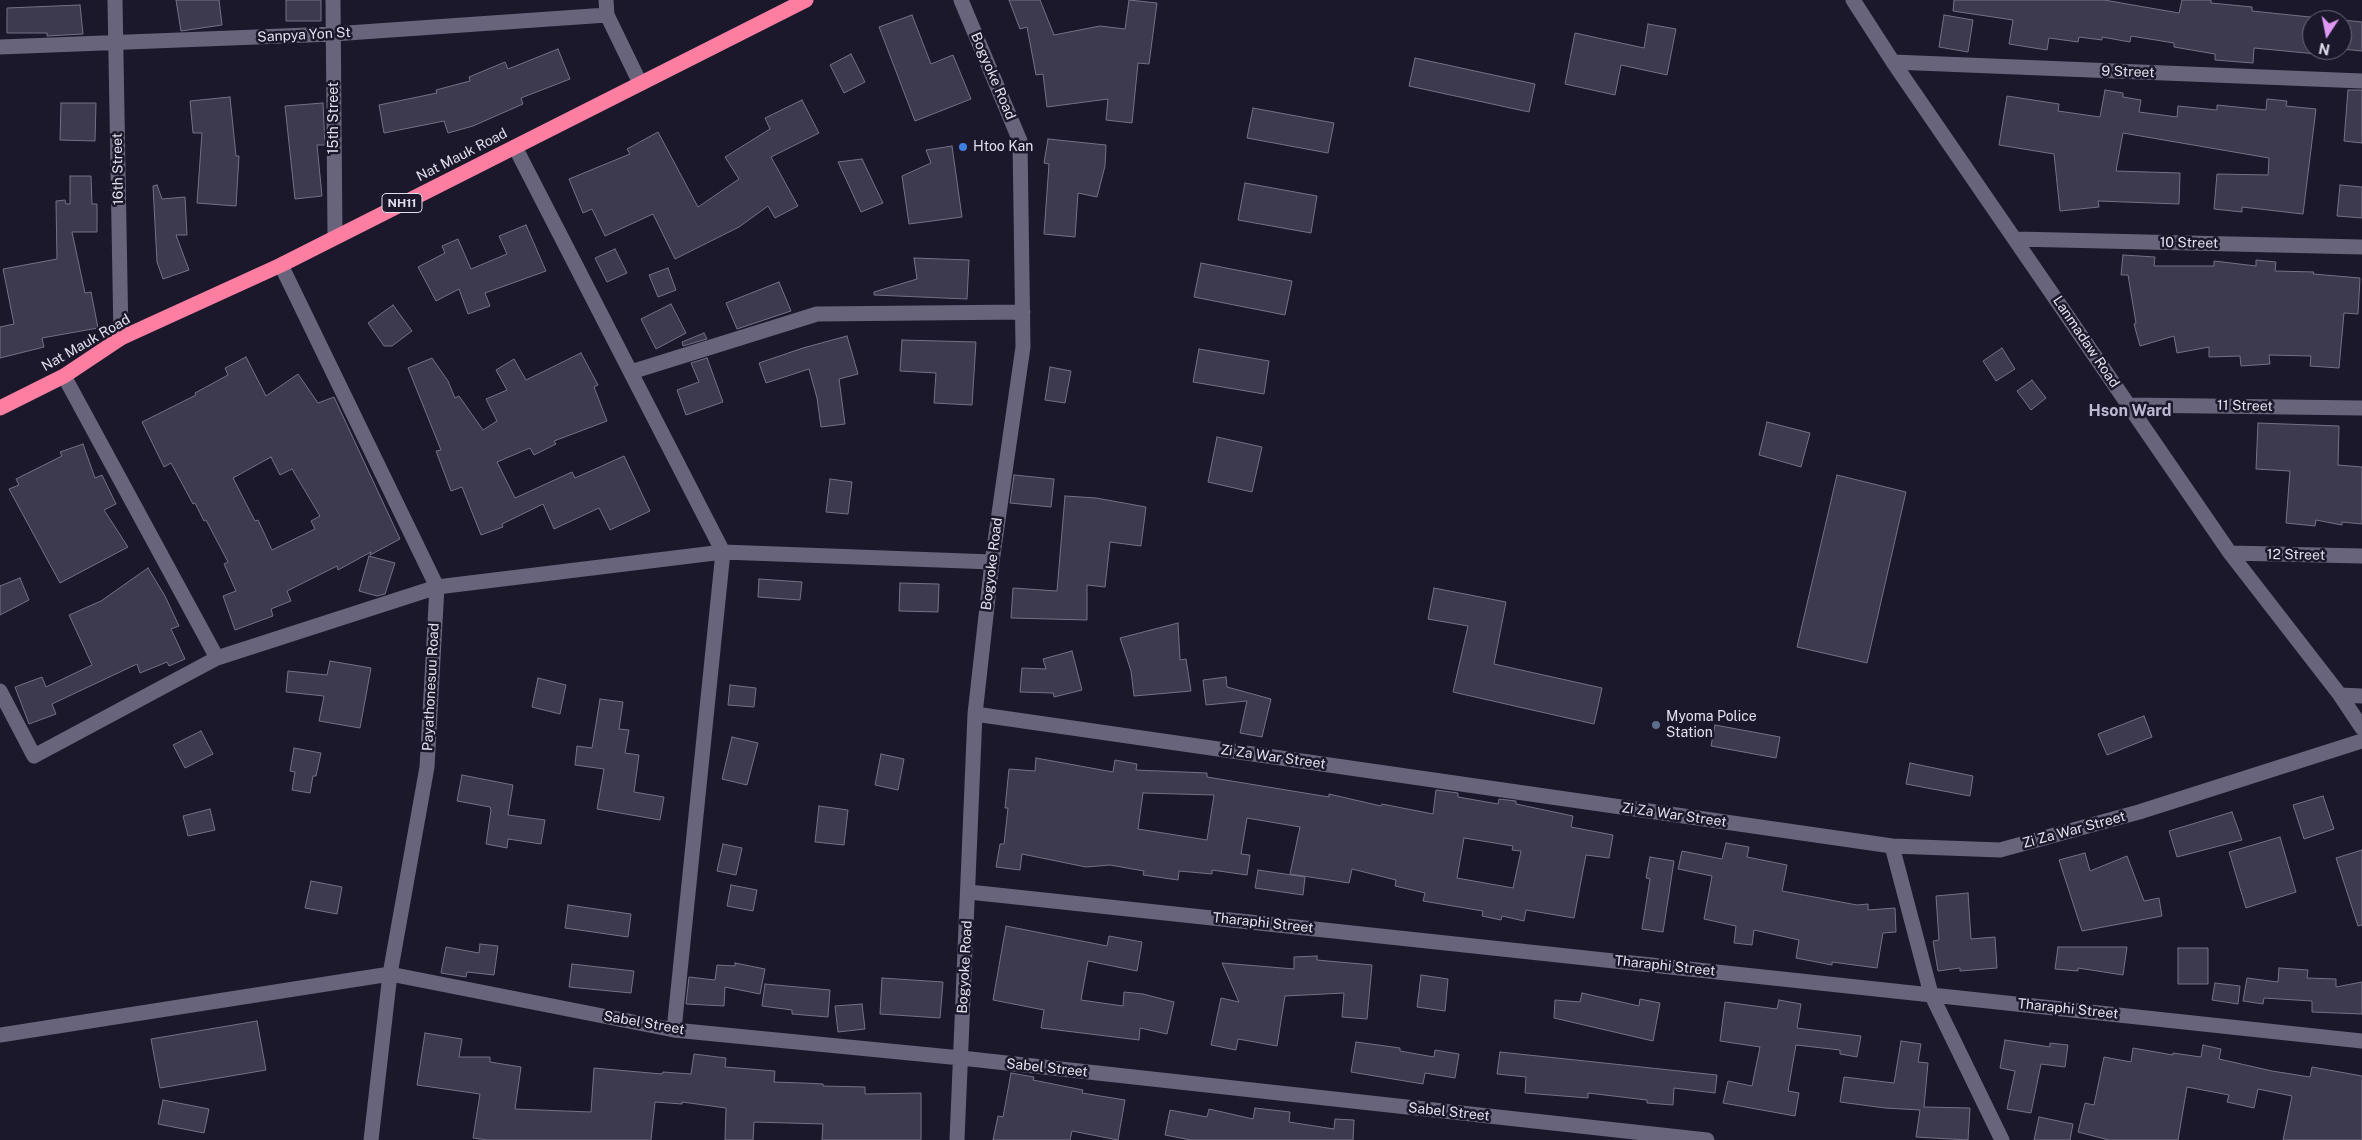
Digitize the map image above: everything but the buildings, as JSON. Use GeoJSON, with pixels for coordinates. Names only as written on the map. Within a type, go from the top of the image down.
{"type":"FeatureCollection","features":[{"type":"Feature","properties":{"kind":"highway","name":"Nat Mauk Road"},"geometry":{"type":"LineString","coordinates":[[0,408],[64,376],[121,338],[281,265],[806,0]]}},
{"type":"Feature","properties":{"kind":"street","name":"16th Street"},"geometry":{"type":"LineString","coordinates":[[115,0],[121,338]]}},
{"type":"Feature","properties":{"kind":"street","name":"15th Street"},"geometry":{"type":"LineString","coordinates":[[333,0],[335,237]]}},
{"type":"Feature","properties":{"kind":"street"},"geometry":{"type":"LineString","coordinates":[[606,0],[607,16],[640,83]]}},
{"type":"Feature","properties":{"kind":"street","name":"Bogyoke Road"},"geometry":{"type":"LineString","coordinates":[[957,1140],[969,892],[975,714],[992,562],[1023,347],[1020,141],[961,0]]}},
{"type":"Feature","properties":{"kind":"street","name":"Lanmadaw Road"},"geometry":{"type":"LineString","coordinates":[[1853,0],[1893,62],[2230,553],[2340,695],[2362,728]]}},
{"type":"Feature","properties":{"kind":"street","name":"Sanpya Yon St"},"geometry":{"type":"LineString","coordinates":[[0,47],[333,34],[607,16]]}},
{"type":"Feature","properties":{"kind":"street","name":"9 Street"},"geometry":{"type":"LineString","coordinates":[[1893,62],[2362,81]]}},
{"type":"Feature","properties":{"kind":"street"},"geometry":{"type":"LineString","coordinates":[[514,146],[723,552],[674,1030]]}},
{"type":"Feature","properties":{"kind":"street","name":"10 Street"},"geometry":{"type":"LineString","coordinates":[[2016,239],[2362,247]]}},
{"type":"Feature","properties":{"kind":"street","name":"Payathonesuu Road"},"geometry":{"type":"LineString","coordinates":[[281,265],[436,587],[427,766],[390,974],[371,1140]]}},
{"type":"Feature","properties":{"kind":"street"},"geometry":{"type":"LineString","coordinates":[[631,372],[817,314],[1023,312]]}},
{"type":"Feature","properties":{"kind":"street"},"geometry":{"type":"LineString","coordinates":[[64,376],[217,658]]}},
{"type":"Feature","properties":{"kind":"street","name":"11 Street"},"geometry":{"type":"LineString","coordinates":[[2129,405],[2362,408]]}},
{"type":"Feature","properties":{"kind":"street"},"geometry":{"type":"LineString","coordinates":[[0,691],[34,756],[217,658],[436,587],[723,552],[992,562]]}},
{"type":"Feature","properties":{"kind":"street","name":"12 Street"},"geometry":{"type":"LineString","coordinates":[[2230,553],[2362,556]]}},
{"type":"Feature","properties":{"kind":"street"},"geometry":{"type":"LineString","coordinates":[[2340,695],[2362,696]]}},
{"type":"Feature","properties":{"kind":"street","name":"Zi Za War Street"},"geometry":{"type":"LineString","coordinates":[[975,714],[1892,846],[2000,850],[2139,812],[2362,741]]}},
{"type":"Feature","properties":{"kind":"street"},"geometry":{"type":"LineString","coordinates":[[1892,846],[1931,994],[2002,1140]]}},
{"type":"Feature","properties":{"kind":"street","name":"Tharaphi Street"},"geometry":{"type":"LineString","coordinates":[[969,892],[2362,1041]]}},
{"type":"Feature","properties":{"kind":"street"},"geometry":{"type":"LineString","coordinates":[[0,1035],[390,974]]}},
{"type":"Feature","properties":{"kind":"street","name":"Sabel Street"},"geometry":{"type":"LineString","coordinates":[[390,974],[674,1030],[961,1058],[1707,1140]]}},
{"type":"Feature","properties":{"kind":"place","name":"Htoo Kan"},"geometry":{"type":"Point","coordinates":[963,147]}},
{"type":"Feature","properties":{"kind":"place","name":"Myoma Police Station"},"geometry":{"type":"Point","coordinates":[1656,725]}},
{"type":"Feature","properties":{"kind":"district","name":"Hson Ward"},"geometry":{"type":"Point","coordinates":[2130,411]}}]}
